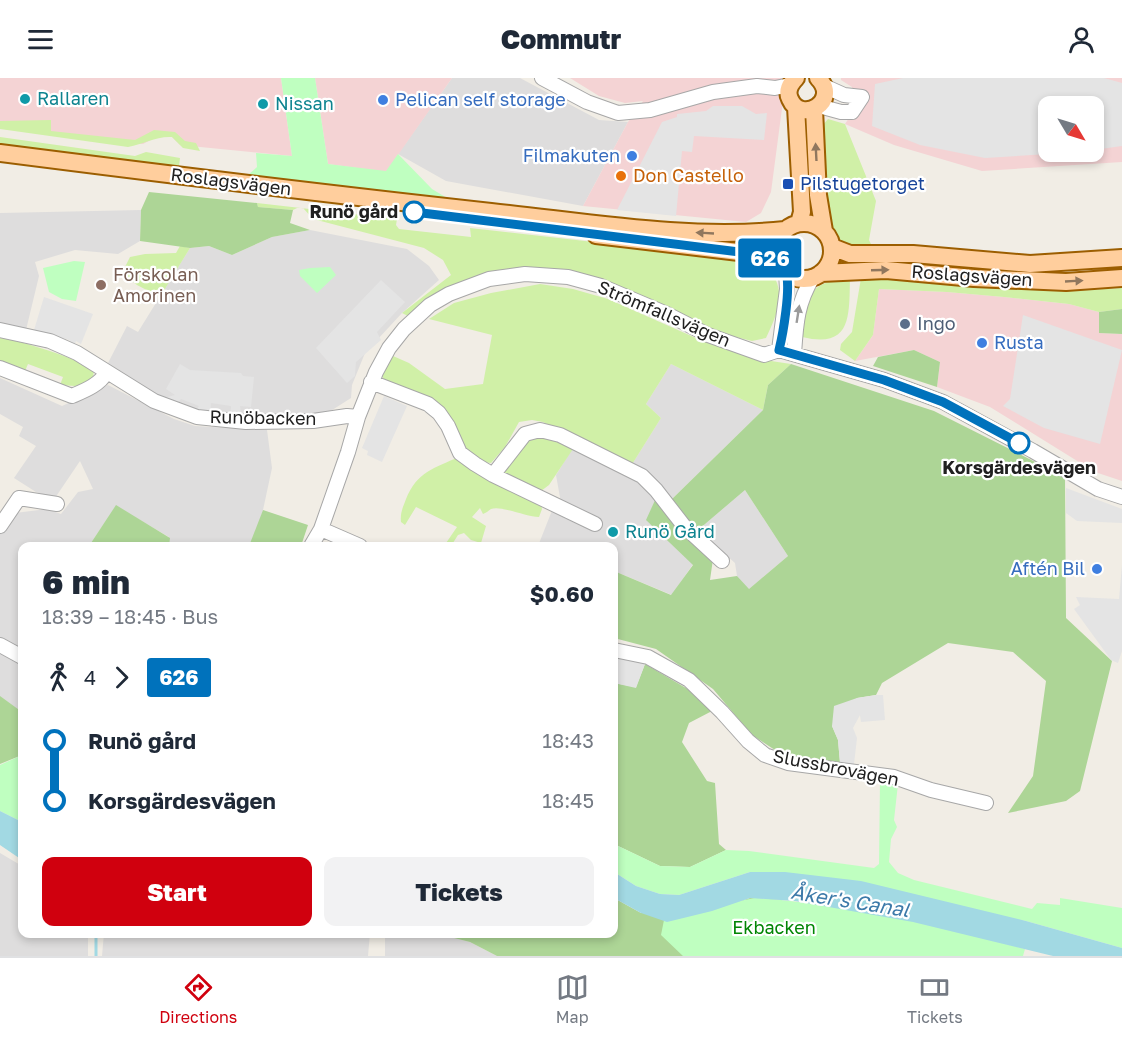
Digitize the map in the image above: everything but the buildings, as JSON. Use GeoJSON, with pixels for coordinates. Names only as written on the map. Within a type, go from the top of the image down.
{"type":"FeatureCollection","features":[{"type":"Feature","properties":{"kind":"main road"},"geometry":{"type":"LineString","coordinates":[[819,80],[824,97],[817,107],[818,195],[824,231]]}},
{"type":"Feature","properties":{"kind":"main road"},"geometry":{"type":"LineString","coordinates":[[789,91],[805,111],[817,107]]}},
{"type":"Feature","properties":{"kind":"main road"},"geometry":{"type":"LineString","coordinates":[[789,91],[802,212],[776,247],[782,267],[804,279],[817,275],[830,261],[832,247],[829,238],[824,231],[813,224],[792,227]]}},
{"type":"Feature","properties":{"kind":"main road","name":"Roslagsvägen"},"geometry":{"type":"LineString","coordinates":[[0,153],[316,193],[610,225],[709,233],[752,233],[792,227]]}},
{"type":"Feature","properties":{"kind":"main road","name":"Roslagsvägen"},"geometry":{"type":"LineString","coordinates":[[0,162],[753,253],[764,255],[782,267]]}},
{"type":"Feature","properties":{"kind":"main road","name":"Roslagsvägen"},"geometry":{"type":"LineString","coordinates":[[832,247],[850,254],[913,254],[1030,264],[1122,258]]}},
{"type":"Feature","properties":{"kind":"main road","name":"Roslagsvägen"},"geometry":{"type":"LineString","coordinates":[[817,275],[886,270],[984,279],[1056,281],[1122,278]]}},
{"type":"Feature","properties":{"kind":"street"},"geometry":{"type":"LineString","coordinates":[[542,78],[586,102],[618,113],[650,110],[713,92],[757,87],[789,91]]}},
{"type":"Feature","properties":{"kind":"street"},"geometry":{"type":"LineString","coordinates":[[817,107],[852,112],[862,97],[844,95],[819,80]]}},
{"type":"Feature","properties":{"kind":"street"},"geometry":{"type":"LineString","coordinates":[[779,350],[787,289],[782,267]]}},
{"type":"Feature","properties":{"kind":"street","name":"Strömfallsvägen"},"geometry":{"type":"LineString","coordinates":[[313,542],[321,529],[370,382],[399,335],[430,305],[449,294],[489,279],[525,274],[568,277],[601,286],[667,314],[708,335],[764,355],[779,350],[794,354]]}},
{"type":"Feature","properties":{"kind":"street"},"geometry":{"type":"LineString","coordinates":[[817,275],[805,290],[798,310],[794,354],[884,380],[943,402],[1098,489],[1122,497]]}},
{"type":"Feature","properties":{"kind":"street","name":"Runöbacken"},"geometry":{"type":"LineString","coordinates":[[0,330],[50,341],[77,353],[154,401],[196,417],[257,422],[358,417]]}},
{"type":"Feature","properties":{"kind":"street"},"geometry":{"type":"LineString","coordinates":[[0,368],[72,396],[91,387],[107,372]]}},
{"type":"Feature","properties":{"kind":"street"},"geometry":{"type":"LineString","coordinates":[[370,382],[428,404],[439,413],[448,426],[460,453],[493,475],[595,524]]}},
{"type":"Feature","properties":{"kind":"street"},"geometry":{"type":"LineString","coordinates":[[493,475],[525,434],[540,430],[560,435],[642,476],[684,526],[722,561]]}},
{"type":"Feature","properties":{"kind":"street"},"geometry":{"type":"LineString","coordinates":[[0,526],[19,498],[57,504]]}},
{"type":"Feature","properties":{"kind":"street"},"geometry":{"type":"LineString","coordinates":[[321,529],[351,542]]}},
{"type":"Feature","properties":{"kind":"street"},"geometry":{"type":"LineString","coordinates":[[0,645],[18,655]]}},
{"type":"Feature","properties":{"kind":"street","name":"Slussbrovägen"},"geometry":{"type":"LineString","coordinates":[[618,651],[648,657],[689,680],[748,741],[765,755],[788,763],[894,777],[931,790],[986,802]]}},
{"type":"Feature","properties":{"kind":"shaded area"},"geometry":{"type":"Polygon","coordinates":[[[0,78],[281,78],[292,156],[180,145],[172,137],[158,136],[143,144],[0,128],[0,78]]]}},
{"type":"Feature","properties":{"kind":"shaded area"},"geometry":{"type":"Polygon","coordinates":[[[315,78],[452,78],[386,172],[328,164],[315,78]]]}},
{"type":"Feature","properties":{"kind":"shaded area"},"geometry":{"type":"Polygon","coordinates":[[[452,78],[520,78],[599,120],[628,122],[583,206],[446,181],[398,154],[452,78]]]}},
{"type":"Feature","properties":{"kind":"shaded area"},"geometry":{"type":"Polygon","coordinates":[[[570,78],[786,78],[771,192],[761,213],[746,222],[583,206],[628,122],[643,101],[625,103],[599,96],[570,78]]]}},
{"type":"Feature","properties":{"kind":"shaded area","name":"Pilstugetorget"},"geometry":{"type":"Polygon","coordinates":[[[841,78],[1122,78],[1122,162],[982,171],[894,145],[845,124],[851,115],[852,87],[841,78]]]}},
{"type":"Feature","properties":{"kind":"shaded area","name":"Pilstugetorget"},"geometry":{"type":"Polygon","coordinates":[[[903,78],[1104,78],[1122,83],[1122,146],[1104,149],[1104,96],[1038,96],[1038,155],[985,158],[920,145],[872,126],[875,84],[903,78]]]}},
{"type":"Feature","properties":{"kind":"shaded area"},"geometry":{"type":"Polygon","coordinates":[[[713,106],[742,106],[756,114],[767,113],[764,140],[694,136],[692,152],[682,151],[676,216],[617,210],[662,122],[677,117],[677,114],[706,111],[713,106]]]}},
{"type":"Feature","properties":{"kind":"shaded area"},"geometry":{"type":"Polygon","coordinates":[[[141,210],[140,241],[118,254],[75,250],[35,262],[39,276],[26,330],[0,327],[0,213],[141,210]]]}},
{"type":"Feature","properties":{"kind":"shaded area"},"geometry":{"type":"Polygon","coordinates":[[[310,230],[407,249],[429,266],[439,280],[402,313],[365,353],[352,385],[351,398],[318,419],[232,419],[183,411],[108,363],[127,326],[138,332],[190,248],[209,246],[232,255],[272,237],[310,230]]]}},
{"type":"Feature","properties":{"kind":"shaded area"},"geometry":{"type":"Polygon","coordinates":[[[381,280],[405,302],[377,332],[381,340],[356,362],[355,376],[347,383],[316,348],[381,280]]]}},
{"type":"Feature","properties":{"kind":"shaded area"},"geometry":{"type":"Polygon","coordinates":[[[879,289],[1004,297],[1069,304],[1099,312],[1099,333],[1122,334],[1122,481],[1095,472],[990,407],[937,387],[940,362],[914,350],[855,361],[873,335],[879,289]]]}},
{"type":"Feature","properties":{"kind":"shaded area"},"geometry":{"type":"Polygon","coordinates":[[[44,297],[93,314],[81,344],[76,341],[74,346],[69,340],[34,330],[44,297]]]}},
{"type":"Feature","properties":{"kind":"shaded area"},"geometry":{"type":"Polygon","coordinates":[[[1023,315],[1122,350],[1100,444],[1044,428],[1003,406],[1010,399],[1023,315]]]}},
{"type":"Feature","properties":{"kind":"shaded area"},"geometry":{"type":"Polygon","coordinates":[[[180,364],[190,370],[241,373],[243,376],[254,377],[251,407],[240,406],[242,419],[230,420],[231,406],[211,403],[210,418],[192,415],[199,406],[181,399],[172,408],[164,398],[175,395],[166,389],[180,364]]]}},
{"type":"Feature","properties":{"kind":"shaded area"},"geometry":{"type":"Polygon","coordinates":[[[671,364],[763,410],[671,500],[631,466],[661,418],[646,404],[671,364]]]}},
{"type":"Feature","properties":{"kind":"shaded area"},"geometry":{"type":"Polygon","coordinates":[[[0,378],[62,406],[108,385],[174,419],[195,426],[267,430],[272,468],[263,510],[253,542],[169,542],[169,537],[116,506],[92,542],[18,542],[18,648],[0,639],[0,534],[15,513],[47,509],[61,514],[78,492],[93,489],[80,461],[55,498],[36,492],[14,478],[36,446],[19,436],[23,427],[0,414],[0,378]]]}},
{"type":"Feature","properties":{"kind":"shaded area"},"geometry":{"type":"Polygon","coordinates":[[[384,396],[407,406],[382,462],[367,455],[368,451],[362,448],[384,396]]]}},
{"type":"Feature","properties":{"kind":"shaded area"},"geometry":{"type":"Polygon","coordinates":[[[574,446],[644,483],[656,498],[647,520],[693,564],[672,595],[618,573],[618,542],[540,542],[553,508],[561,503],[556,475],[574,446]]]}},
{"type":"Feature","properties":{"kind":"shaded area"},"geometry":{"type":"Polygon","coordinates":[[[1066,488],[1122,509],[1122,523],[1077,521],[1066,513],[1066,488]]]}},
{"type":"Feature","properties":{"kind":"shaded area"},"geometry":{"type":"Polygon","coordinates":[[[745,490],[788,556],[748,590],[737,576],[735,563],[698,530],[745,490]]]}},
{"type":"Feature","properties":{"kind":"shaded area"},"geometry":{"type":"Polygon","coordinates":[[[1122,565],[1122,651],[1118,663],[1111,660],[1074,609],[1080,605],[1076,597],[1119,599],[1122,565]]]}},
{"type":"Feature","properties":{"kind":"shaded area"},"geometry":{"type":"Polygon","coordinates":[[[0,653],[18,662],[18,709],[0,697],[0,653]]]}},
{"type":"Feature","properties":{"kind":"shaded area"},"geometry":{"type":"Polygon","coordinates":[[[618,657],[645,664],[636,688],[618,684],[618,657]]]}},
{"type":"Feature","properties":{"kind":"shaded area"},"geometry":{"type":"Polygon","coordinates":[[[883,695],[885,720],[861,722],[860,715],[853,728],[857,738],[854,764],[840,763],[838,740],[832,726],[834,706],[857,698],[883,695]]]}},
{"type":"Feature","properties":{"kind":"shaded area"},"geometry":{"type":"Polygon","coordinates":[[[0,853],[18,864],[18,938],[88,938],[88,956],[0,956],[0,853]]]}},
{"type":"Feature","properties":{"kind":"shaded area"},"geometry":{"type":"Polygon","coordinates":[[[104,938],[370,938],[368,956],[102,956],[104,938]]]}},
{"type":"Feature","properties":{"kind":"shaded area"},"geometry":{"type":"Polygon","coordinates":[[[385,938],[454,938],[470,942],[497,956],[385,956],[385,938]]]}},
{"type":"Feature","properties":{"kind":"green space"},"geometry":{"type":"Polygon","coordinates":[[[281,78],[315,78],[328,164],[386,171],[398,154],[432,189],[457,204],[264,182],[248,175],[257,167],[256,153],[292,156],[281,78]]]}},
{"type":"Feature","properties":{"kind":"green space"},"geometry":{"type":"Polygon","coordinates":[[[828,119],[845,124],[876,201],[869,240],[872,246],[849,248],[836,237],[826,211],[822,126],[828,119]]]}},
{"type":"Feature","properties":{"kind":"green space"},"geometry":{"type":"Polygon","coordinates":[[[51,120],[51,131],[135,140],[154,130],[175,132],[185,141],[196,143],[200,151],[183,148],[172,137],[155,139],[128,147],[0,129],[0,121],[51,120]]]}},
{"type":"Feature","properties":{"kind":"green space"},"geometry":{"type":"Polygon","coordinates":[[[0,137],[135,156],[146,152],[180,158],[179,166],[137,166],[0,149],[0,137]]]}},
{"type":"Feature","properties":{"kind":"green space"},"geometry":{"type":"Polygon","coordinates":[[[149,192],[257,203],[258,207],[293,210],[290,223],[310,230],[272,237],[232,255],[209,246],[190,248],[140,241],[141,210],[149,192]]]}},
{"type":"Feature","properties":{"kind":"green space"},"geometry":{"type":"Polygon","coordinates":[[[257,203],[301,208],[293,210],[258,207],[257,203]]]}},
{"type":"Feature","properties":{"kind":"green space"},"geometry":{"type":"Polygon","coordinates":[[[303,208],[397,219],[396,225],[399,229],[471,237],[470,228],[761,261],[776,279],[779,288],[778,307],[766,338],[752,341],[723,334],[608,281],[562,269],[515,269],[410,317],[402,313],[451,275],[443,260],[424,248],[313,219],[303,208]]]}},
{"type":"Feature","properties":{"kind":"green space"},"geometry":{"type":"Polygon","coordinates":[[[180,246],[190,248],[160,297],[137,285],[122,273],[130,257],[176,253],[180,246]]]}},
{"type":"Feature","properties":{"kind":"green space"},"geometry":{"type":"Polygon","coordinates":[[[74,261],[85,262],[76,301],[62,299],[49,292],[43,268],[74,261]]]}},
{"type":"Feature","properties":{"kind":"green space"},"geometry":{"type":"Polygon","coordinates":[[[330,267],[336,275],[317,293],[300,276],[299,270],[330,267]]]}},
{"type":"Feature","properties":{"kind":"green space"},"geometry":{"type":"Polygon","coordinates":[[[850,278],[848,317],[839,334],[830,338],[818,339],[802,337],[803,315],[810,295],[824,284],[850,278]]]}},
{"type":"Feature","properties":{"kind":"green space"},"geometry":{"type":"Polygon","coordinates":[[[861,278],[1063,291],[1122,288],[1122,309],[1099,312],[1069,304],[1004,297],[879,289],[873,335],[855,361],[840,350],[841,344],[852,332],[861,278]]]}},
{"type":"Feature","properties":{"kind":"green space"},"geometry":{"type":"Polygon","coordinates":[[[540,284],[573,289],[608,299],[705,342],[771,361],[791,364],[768,385],[763,410],[671,364],[646,404],[661,418],[631,466],[543,422],[532,420],[519,422],[505,447],[491,463],[482,462],[465,450],[445,409],[386,383],[382,376],[393,356],[409,363],[445,389],[483,384],[492,335],[429,319],[454,303],[540,284]]]}},
{"type":"Feature","properties":{"kind":"green space"},"geometry":{"type":"Polygon","coordinates":[[[1122,309],[1122,334],[1099,333],[1099,312],[1122,309]]]}},
{"type":"Feature","properties":{"kind":"green space"},"geometry":{"type":"Polygon","coordinates":[[[0,338],[35,346],[87,366],[94,371],[92,382],[75,386],[60,385],[63,377],[28,364],[25,371],[0,362],[0,338]]]}},
{"type":"Feature","properties":{"kind":"green space"},"geometry":{"type":"Polygon","coordinates":[[[914,350],[940,362],[937,387],[873,366],[878,357],[914,350]]]}},
{"type":"Feature","properties":{"kind":"green space"},"geometry":{"type":"Polygon","coordinates":[[[791,364],[934,411],[1065,477],[1066,618],[1112,661],[1080,791],[1066,801],[1008,813],[1033,776],[1046,681],[1013,652],[948,643],[882,683],[876,695],[857,698],[832,726],[838,740],[840,763],[781,754],[752,735],[713,689],[656,649],[618,639],[618,573],[671,595],[693,565],[646,520],[656,498],[713,559],[710,580],[737,576],[749,589],[788,556],[745,490],[698,530],[688,523],[671,500],[763,410],[768,385],[791,364]]]}},
{"type":"Feature","properties":{"kind":"green space"},"geometry":{"type":"Polygon","coordinates":[[[541,436],[558,438],[573,449],[549,485],[541,491],[504,477],[504,469],[523,439],[541,436]]]}},
{"type":"Feature","properties":{"kind":"green space"},"geometry":{"type":"Polygon","coordinates":[[[459,457],[541,504],[539,517],[495,508],[483,514],[480,508],[472,517],[486,526],[481,542],[471,540],[464,533],[458,535],[454,542],[447,542],[457,527],[416,507],[405,525],[401,522],[401,513],[410,490],[427,472],[459,457]]]}},
{"type":"Feature","properties":{"kind":"green space"},"geometry":{"type":"Polygon","coordinates":[[[116,505],[170,538],[170,542],[92,542],[116,505]]]}},
{"type":"Feature","properties":{"kind":"green space"},"geometry":{"type":"Polygon","coordinates":[[[263,510],[308,525],[302,542],[251,542],[263,510]]]}},
{"type":"Feature","properties":{"kind":"green space"},"geometry":{"type":"Polygon","coordinates":[[[645,664],[691,691],[712,711],[689,723],[682,742],[707,781],[715,783],[719,844],[726,850],[690,867],[660,866],[618,846],[618,684],[636,687],[645,664]]]}},
{"type":"Feature","properties":{"kind":"green space"},"geometry":{"type":"Polygon","coordinates":[[[0,696],[18,709],[18,757],[0,764],[0,696]]]}},
{"type":"Feature","properties":{"kind":"green space"},"geometry":{"type":"Polygon","coordinates":[[[18,757],[18,820],[0,811],[0,765],[18,757]]]}},
{"type":"Feature","properties":{"kind":"green space"},"geometry":{"type":"Polygon","coordinates":[[[880,781],[898,784],[894,820],[897,827],[891,839],[889,862],[898,873],[914,880],[1032,909],[1037,903],[1060,905],[1060,898],[1122,908],[1122,948],[1026,921],[750,872],[679,895],[660,894],[636,886],[618,875],[618,846],[660,866],[690,867],[726,850],[874,868],[879,864],[880,781]]]}},
{"type":"Feature","properties":{"kind":"green space"},"geometry":{"type":"Polygon","coordinates":[[[750,898],[782,900],[720,956],[497,956],[470,942],[454,938],[618,938],[618,900],[641,913],[712,911],[750,898]]]}},
{"type":"Feature","properties":{"kind":"green space","name":"Ekbacken"},"geometry":{"type":"Polygon","coordinates":[[[755,898],[857,910],[1025,949],[1023,956],[683,956],[661,935],[665,915],[755,898]]]}},
{"type":"Feature","properties":{"kind":"water"},"geometry":{"type":"Polygon","coordinates":[[[0,811],[18,820],[18,857],[0,845],[0,811]]]}},
{"type":"Feature","properties":{"kind":"water","name":"Åker's Canal"},"geometry":{"type":"Polygon","coordinates":[[[750,872],[785,872],[861,881],[1026,921],[1122,948],[1122,956],[1053,956],[913,922],[795,901],[750,898],[712,911],[667,922],[641,913],[618,900],[618,875],[636,886],[660,894],[679,895],[750,872]]]}},
{"type":"Feature","properties":{"kind":"waterway"},"geometry":{"type":"LineString","coordinates":[[96,938],[96,956]]}},
{"type":"Feature","properties":{"kind":"bus line","name":"626"},"geometry":{"type":"LineString","coordinates":[[414,212],[764,255],[778,261],[786,272],[787,289],[779,350],[884,380],[943,402],[1019,443]]}},
{"type":"Feature","properties":{"kind":"place","name":"Rallaren"},"geometry":{"type":"Point","coordinates":[25,99]}},
{"type":"Feature","properties":{"kind":"place","name":"Pelican self storage"},"geometry":{"type":"Point","coordinates":[383,100]}},
{"type":"Feature","properties":{"kind":"place","name":"Nissan"},"geometry":{"type":"Point","coordinates":[263,104]}},
{"type":"Feature","properties":{"kind":"place","name":"Filmakuten"},"geometry":{"type":"Point","coordinates":[632,156]}},
{"type":"Feature","properties":{"kind":"place","name":"Don Castello"},"geometry":{"type":"Point","coordinates":[621,176]}},
{"type":"Feature","properties":{"kind":"place","name":"Pilstugetorget"},"geometry":{"type":"Point","coordinates":[788,184]}},
{"type":"Feature","properties":{"kind":"place","name":"Runö gård"},"geometry":{"type":"Point","coordinates":[414,212]}},
{"type":"Feature","properties":{"kind":"place","name":"Förskolan Amorinen"},"geometry":{"type":"Point","coordinates":[101,285]}},
{"type":"Feature","properties":{"kind":"place","name":"Ingo"},"geometry":{"type":"Point","coordinates":[905,324]}},
{"type":"Feature","properties":{"kind":"place","name":"Rusta"},"geometry":{"type":"Point","coordinates":[982,343]}},
{"type":"Feature","properties":{"kind":"place","name":"Korsgärdesvägen"},"geometry":{"type":"Point","coordinates":[1019,443]}},
{"type":"Feature","properties":{"kind":"place","name":"Runö Gård"},"geometry":{"type":"Point","coordinates":[613,532]}},
{"type":"Feature","properties":{"kind":"place","name":"Aftén Bil"},"geometry":{"type":"Point","coordinates":[1097,569]}}]}
